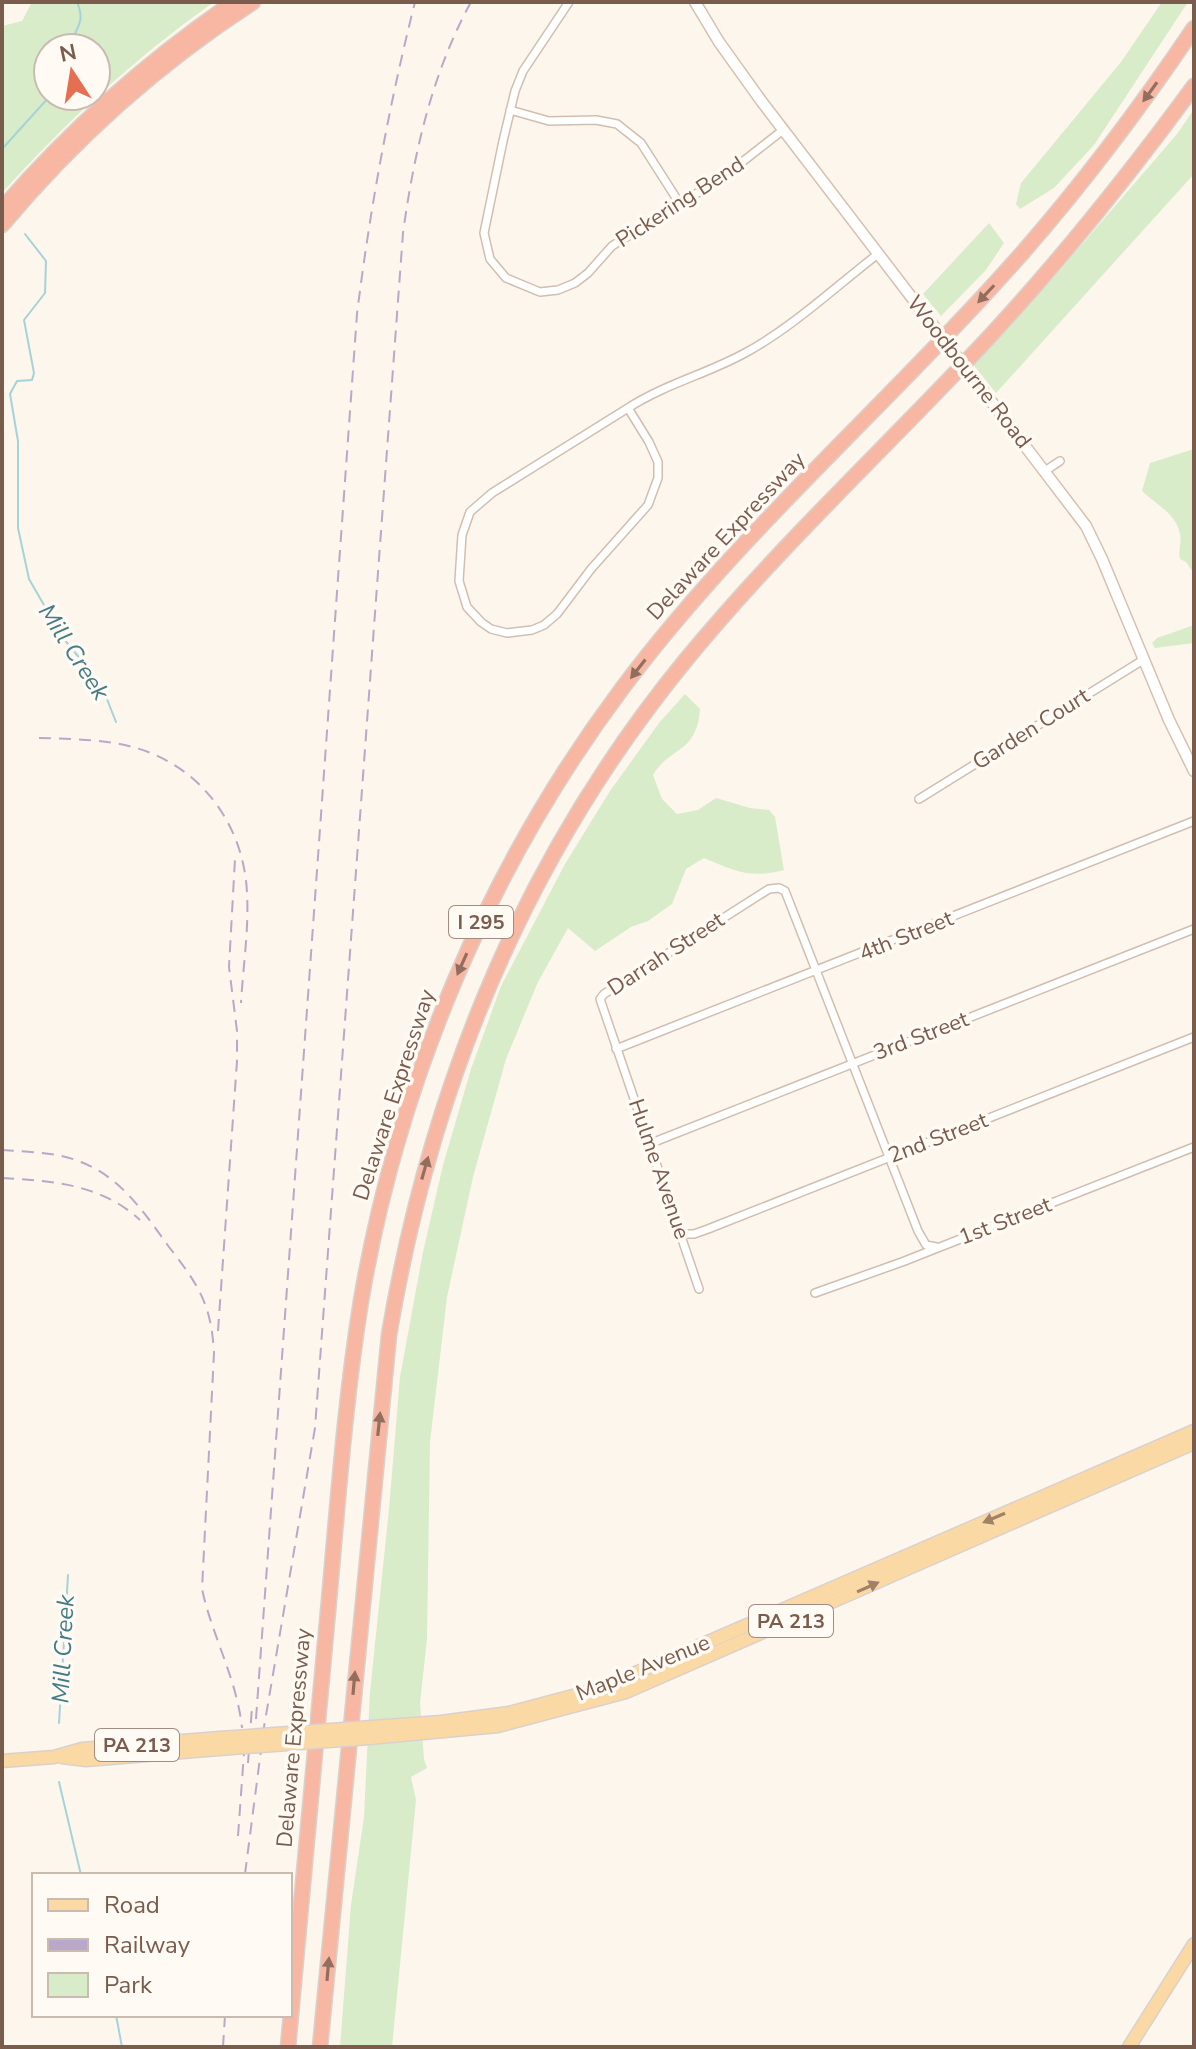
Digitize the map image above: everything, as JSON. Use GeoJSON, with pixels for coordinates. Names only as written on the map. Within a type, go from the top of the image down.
{"type":"FeatureCollection","features":[{"type":"Feature","properties":{"kind":"highway"},"geometry":{"type":"LineString","coordinates":[[2,209],[57,149],[121,89],[166,51],[234,2]]}},
{"type":"Feature","properties":{"kind":"highway"},"geometry":{"type":"LineString","coordinates":[[2,225],[54,167],[128,97],[196,42],[253,2]]}},
{"type":"Feature","properties":{"kind":"highway","name":"Delaware Expressway"},"geometry":{"type":"LineString","coordinates":[[292,2003],[342,1457],[361,1303],[376,1227],[410,1104],[432,1038],[469,947],[548,797],[631,677],[730,559],[1019,257],[1128,123],[1194,28]]}},
{"type":"Feature","properties":{"kind":"highway","name":"I 295"},"geometry":{"type":"LineString","coordinates":[[320,2047],[389,1335],[410,1226],[445,1099],[497,967],[531,896],[594,787],[677,671],[755,581],[1040,282],[1119,187],[1194,86]]}},
{"type":"Feature","properties":{"kind":"highway","name":"Delaware Expressway"},"geometry":{"type":"LineString","coordinates":[[288,2047],[291,2017]]}},
{"type":"Feature","properties":{"kind":"main road","name":"Woodbourne Road"},"geometry":{"type":"LineString","coordinates":[[695,2],[719,42],[783,130],[1086,526],[1194,771]]}},
{"type":"Feature","properties":{"kind":"main road","name":"Maple Avenue"},"geometry":{"type":"LineString","coordinates":[[371,1732],[475,1719],[588,1692],[1194,1431]]}},
{"type":"Feature","properties":{"kind":"main road","name":"Maple Avenue"},"geometry":{"type":"LineString","coordinates":[[2,1761],[54,1757],[86,1760],[220,1743],[498,1726],[626,1692],[1194,1443]]}},
{"type":"Feature","properties":{"kind":"main road"},"geometry":{"type":"LineString","coordinates":[[1129,2047],[1194,1944]]}},
{"type":"Feature","properties":{"kind":"street","name":"Pickering Bend"},"geometry":{"type":"LineString","coordinates":[[569,2],[523,71],[510,110],[487,209],[484,233],[490,259],[506,278],[540,292],[569,286],[588,273],[612,246],[723,177],[783,130]]}},
{"type":"Feature","properties":{"kind":"street"},"geometry":{"type":"LineString","coordinates":[[510,110],[549,121],[596,120],[617,124],[641,143],[680,204]]}},
{"type":"Feature","properties":{"kind":"street"},"geometry":{"type":"LineString","coordinates":[[628,408],[658,462],[658,478],[648,505],[591,569],[557,614],[544,625],[507,633],[491,629],[467,607],[459,581],[462,535],[470,512],[492,493],[628,408],[665,387],[746,352],[773,335],[878,254]]}},
{"type":"Feature","properties":{"kind":"street"},"geometry":{"type":"LineString","coordinates":[[1045,471],[1060,461]]}},
{"type":"Feature","properties":{"kind":"street","name":"Garden Court"},"geometry":{"type":"LineString","coordinates":[[919,799],[1143,660]]}},
{"type":"Feature","properties":{"kind":"street","name":"4th Street"},"geometry":{"type":"LineString","coordinates":[[616,1049],[1194,821]]}},
{"type":"Feature","properties":{"kind":"street","name":"Darrah Street"},"geometry":{"type":"LineString","coordinates":[[616,1049],[600,1001],[604,994],[761,892],[779,888],[785,891],[817,971]]}},
{"type":"Feature","properties":{"kind":"street","name":"3rd Street"},"geometry":{"type":"LineString","coordinates":[[649,1144],[1194,929]]}},
{"type":"Feature","properties":{"kind":"street"},"geometry":{"type":"LineString","coordinates":[[817,971],[923,1242],[936,1247]]}},
{"type":"Feature","properties":{"kind":"street","name":"2nd Street"},"geometry":{"type":"LineString","coordinates":[[682,1234],[708,1229],[1194,1037]]}},
{"type":"Feature","properties":{"kind":"street","name":"Hulme Avenue"},"geometry":{"type":"LineString","coordinates":[[616,1049],[699,1289]]}},
{"type":"Feature","properties":{"kind":"street","name":"1st Street"},"geometry":{"type":"LineString","coordinates":[[815,1293],[1194,1147]]}},
{"type":"Feature","properties":{"kind":"green space"},"geometry":{"type":"Polygon","coordinates":[[[32,2],[214,2],[112,84],[112,32],[32,32],[32,112],[82,112],[2,193],[2,26],[22,21],[32,2]]]}},
{"type":"Feature","properties":{"kind":"green space"},"geometry":{"type":"Polygon","coordinates":[[[1162,2],[1188,2],[1094,145],[1054,188],[1020,209],[1016,204],[1021,183],[1121,62],[1162,2]]]}},
{"type":"Feature","properties":{"kind":"green space"},"geometry":{"type":"Polygon","coordinates":[[[1194,109],[1194,174],[996,393],[972,363],[1047,285],[1177,134],[1194,109]]]}},
{"type":"Feature","properties":{"kind":"green space"},"geometry":{"type":"Polygon","coordinates":[[[989,223],[1004,243],[986,270],[941,316],[923,294],[989,223]]]}},
{"type":"Feature","properties":{"kind":"green space"},"geometry":{"type":"Polygon","coordinates":[[[1194,449],[1194,574],[1180,559],[1180,537],[1174,520],[1142,491],[1150,463],[1194,449]]]}},
{"type":"Feature","properties":{"kind":"green space"},"geometry":{"type":"Polygon","coordinates":[[[1194,625],[1194,643],[1155,648],[1152,643],[1157,638],[1194,625]]]}},
{"type":"Feature","properties":{"kind":"green space"},"geometry":{"type":"Polygon","coordinates":[[[685,694],[700,709],[698,724],[688,742],[659,766],[653,775],[662,799],[677,814],[698,810],[716,798],[769,810],[775,817],[784,870],[752,874],[704,858],[686,869],[672,904],[595,951],[568,928],[538,982],[506,1059],[473,1177],[447,1297],[430,1442],[427,1639],[420,1703],[427,1768],[411,1777],[416,1800],[392,2047],[340,2047],[351,1905],[364,1817],[370,1692],[400,1377],[443,1165],[471,1069],[501,986],[565,864],[610,791],[659,723],[685,694]]]}},
{"type":"Feature","properties":{"kind":"waterway","name":"Mill Creek"},"geometry":{"type":"LineString","coordinates":[[76,32],[81,16],[77,2]]}},
{"type":"Feature","properties":{"kind":"waterway","name":"Mill Creek"},"geometry":{"type":"LineString","coordinates":[[2,149],[36,112]]}},
{"type":"Feature","properties":{"kind":"waterway","name":"Mill Creek"},"geometry":{"type":"LineString","coordinates":[[25,234],[46,261],[45,293],[24,320],[34,373],[32,380],[17,381],[10,394],[18,441],[18,528],[29,579],[63,638],[101,684],[116,722]]}},
{"type":"Feature","properties":{"kind":"waterway","name":"Mill Creek"},"geometry":{"type":"LineString","coordinates":[[59,1723],[68,1575]]}},
{"type":"Feature","properties":{"kind":"waterway","name":"Mill Creek"},"geometry":{"type":"LineString","coordinates":[[59,1782],[81,1873]]}},
{"type":"Feature","properties":{"kind":"waterway","name":"Mill Creek"},"geometry":{"type":"LineString","coordinates":[[116,2017],[122,2047]]}},
{"type":"Feature","properties":{"kind":"railway"},"geometry":{"type":"LineString","coordinates":[[256,1719],[357,314],[381,157],[415,2]]}},
{"type":"Feature","properties":{"kind":"railway"},"geometry":{"type":"LineString","coordinates":[[245,1873],[264,1727],[315,1428],[403,233],[426,114],[445,57],[471,2]]}},
{"type":"Feature","properties":{"kind":"railway"},"geometry":{"type":"LineString","coordinates":[[39,738],[101,741],[136,748],[181,769],[215,802],[238,845],[244,868],[247,921],[241,1003]]}},
{"type":"Feature","properties":{"kind":"railway"},"geometry":{"type":"LineString","coordinates":[[218,1331],[237,1061],[237,1031],[229,967],[235,859]]}},
{"type":"Feature","properties":{"kind":"railway"},"geometry":{"type":"LineString","coordinates":[[2,1150],[62,1156],[109,1177],[151,1222],[189,1274],[205,1304],[214,1353],[202,1589],[235,1692],[242,1728]]}},
{"type":"Feature","properties":{"kind":"railway"},"geometry":{"type":"LineString","coordinates":[[2,1178],[58,1183],[93,1192],[125,1208],[140,1220]]}},
{"type":"Feature","properties":{"kind":"railway"},"geometry":{"type":"LineString","coordinates":[[248,1763],[252,1707]]}},
{"type":"Feature","properties":{"kind":"railway"},"geometry":{"type":"LineString","coordinates":[[238,1836],[244,1753]]}},
{"type":"Feature","properties":{"kind":"railway"},"geometry":{"type":"LineString","coordinates":[[223,2047],[225,2017]]}}]}
